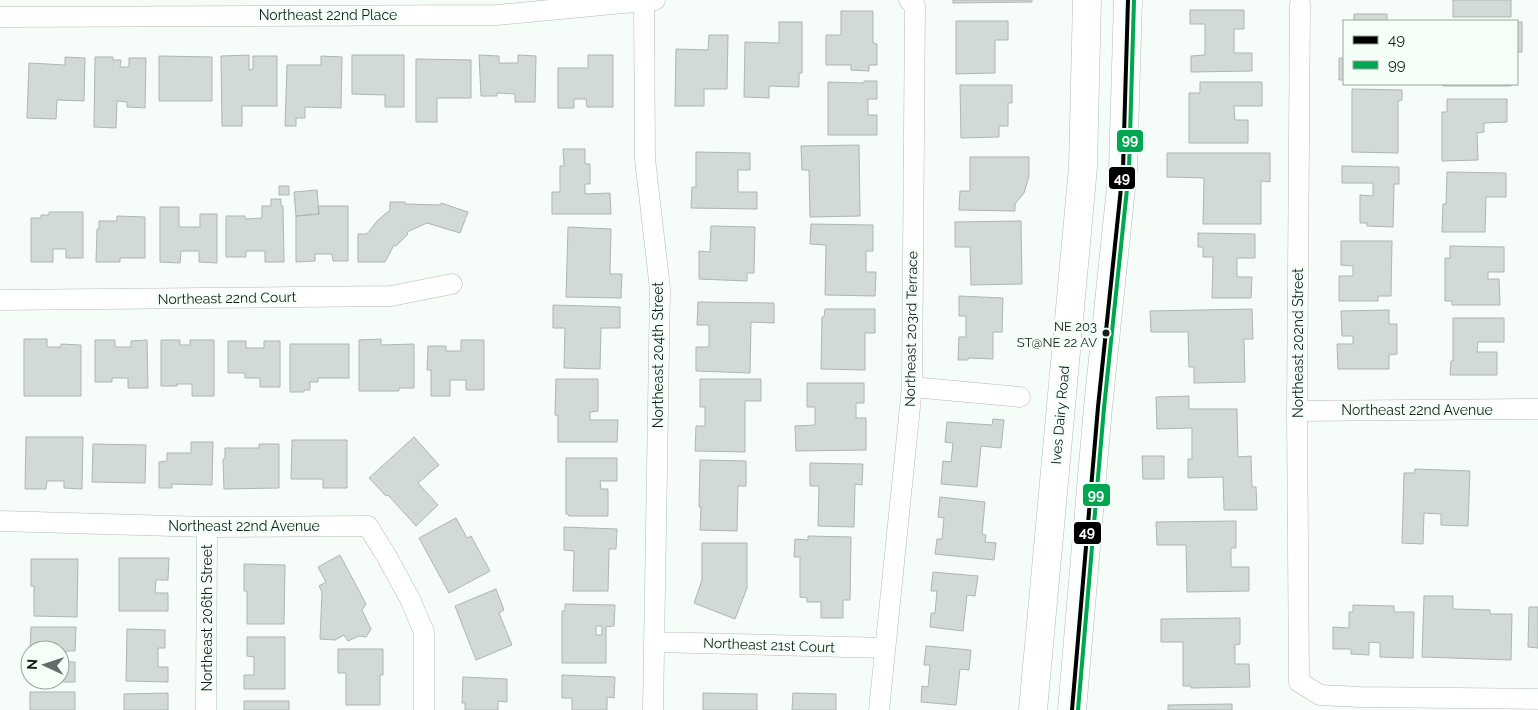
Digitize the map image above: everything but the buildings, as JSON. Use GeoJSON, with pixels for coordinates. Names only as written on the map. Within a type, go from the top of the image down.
{"type":"FeatureCollection","features":[{"type":"Feature","properties":{"kind":"main road","name":"Ives Dairy Road"},"geometry":{"type":"LineString","coordinates":[[1033,710],[1083,167],[1087,0]]}},
{"type":"Feature","properties":{"kind":"main road"},"geometry":{"type":"LineString","coordinates":[[1072,710],[1098,407],[1123,169],[1128,0]]}},
{"type":"Feature","properties":{"kind":"street","name":"Northeast 22nd Place"},"geometry":{"type":"LineString","coordinates":[[0,17],[497,15],[650,1]]}},
{"type":"Feature","properties":{"kind":"street","name":"Northeast 204th Street"},"geometry":{"type":"LineString","coordinates":[[650,1],[645,159],[660,289],[653,710]]}},
{"type":"Feature","properties":{"kind":"street","name":"Northeast 203rd Terrace"},"geometry":{"type":"LineString","coordinates":[[879,710],[912,387],[912,3]]}},
{"type":"Feature","properties":{"kind":"street","name":"Northeast 202nd Street"},"geometry":{"type":"LineString","coordinates":[[1300,4],[1297,411],[1299,682],[1320,695],[1360,698],[1538,699]]}},
{"type":"Feature","properties":{"kind":"street","name":"Northeast 22nd Court"},"geometry":{"type":"LineString","coordinates":[[0,300],[391,296],[452,284]]}},
{"type":"Feature","properties":{"kind":"street"},"geometry":{"type":"LineString","coordinates":[[912,387],[1020,397]]}},
{"type":"Feature","properties":{"kind":"street","name":"Northeast 22nd Avenue"},"geometry":{"type":"LineString","coordinates":[[1297,411],[1538,409]]}},
{"type":"Feature","properties":{"kind":"street","name":"Northeast 22nd Avenue"},"geometry":{"type":"LineString","coordinates":[[0,520],[208,527],[368,526],[410,600],[424,632],[424,710]]}},
{"type":"Feature","properties":{"kind":"street","name":"Northeast 206th Street"},"geometry":{"type":"LineString","coordinates":[[206,710],[208,527]]}},
{"type":"Feature","properties":{"kind":"street","name":"Northeast 21st Court"},"geometry":{"type":"LineString","coordinates":[[654,642],[885,648]]}},
{"type":"Feature","properties":{"kind":"transit line","name":"49"},"geometry":{"type":"LineString","coordinates":[[1072,710],[1098,407],[1123,169],[1128,0]]}},
{"type":"Feature","properties":{"kind":"transit line","name":"99"},"geometry":{"type":"LineString","coordinates":[[1078,710],[1104,408],[1129,170],[1134,0]]}},
{"type":"Feature","properties":{"kind":"place","name":"NE 203 ST@NE 22 AV"},"geometry":{"type":"Point","coordinates":[1106,333]}}]}
